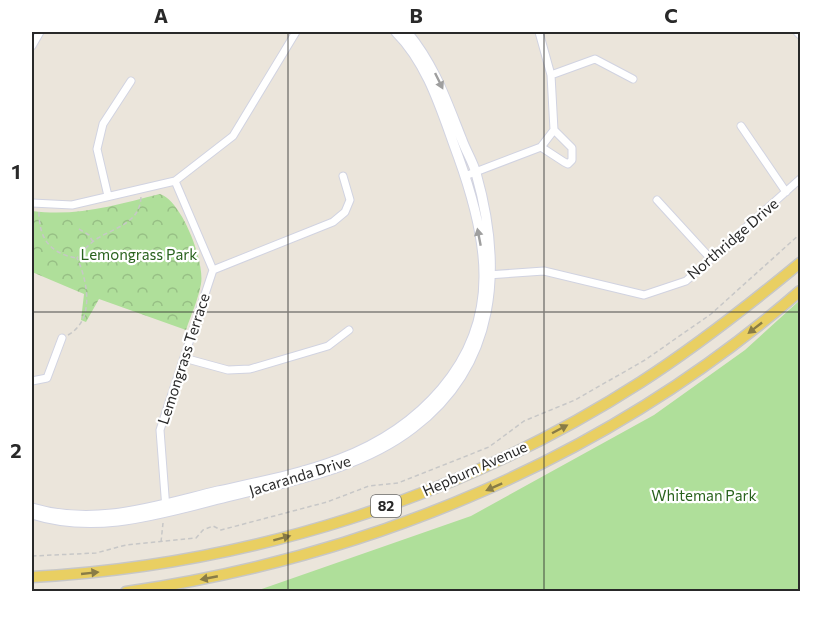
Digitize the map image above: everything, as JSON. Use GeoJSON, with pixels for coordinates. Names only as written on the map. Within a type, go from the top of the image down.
{"type":"FeatureCollection","features":[{"type":"Feature","properties":{"kind":"main road","name":"Hepburn Avenue"},"geometry":{"type":"LineString","coordinates":[[32,577],[121,570],[238,549],[334,523],[428,490],[519,450],[606,403],[706,337],[801,263]]}},
{"type":"Feature","properties":{"kind":"main road","name":"Hepburn Avenue"},"geometry":{"type":"LineString","coordinates":[[126,591],[203,579],[282,562],[398,526],[473,496],[565,452],[652,401],[719,356],[801,291]]}},
{"type":"Feature","properties":{"kind":"street"},"geometry":{"type":"LineString","coordinates":[[32,46],[40,32]]}},
{"type":"Feature","properties":{"kind":"street"},"geometry":{"type":"LineString","coordinates":[[35,204],[72,205],[175,181],[233,136],[296,32]]}},
{"type":"Feature","properties":{"kind":"street","name":"Jacaranda Drive"},"geometry":{"type":"LineString","coordinates":[[396,32],[418,60],[435,94],[465,176],[488,275]]}},
{"type":"Feature","properties":{"kind":"street","name":"Jacaranda Drive"},"geometry":{"type":"LineString","coordinates":[[32,514],[70,523],[101,524],[299,473],[342,458],[395,432],[424,410],[456,372],[469,347],[478,321],[488,275],[487,223],[476,172],[436,75],[407,32]]}},
{"type":"Feature","properties":{"kind":"street"},"geometry":{"type":"LineString","coordinates":[[465,176],[541,147],[554,130],[551,75],[539,32]]}},
{"type":"Feature","properties":{"kind":"street"},"geometry":{"type":"LineString","coordinates":[[797,32],[801,35]]}},
{"type":"Feature","properties":{"kind":"street"},"geometry":{"type":"LineString","coordinates":[[551,75],[595,59],[633,80]]}},
{"type":"Feature","properties":{"kind":"street"},"geometry":{"type":"LineString","coordinates":[[108,196],[97,149],[103,124],[131,81]]}},
{"type":"Feature","properties":{"kind":"street"},"geometry":{"type":"LineString","coordinates":[[741,126],[786,192]]}},
{"type":"Feature","properties":{"kind":"street"},"geometry":{"type":"LineString","coordinates":[[541,147],[568,164],[572,160],[572,148],[554,130]]}},
{"type":"Feature","properties":{"kind":"street"},"geometry":{"type":"LineString","coordinates":[[175,181],[213,270],[333,222],[345,212],[350,201],[343,176]]}},
{"type":"Feature","properties":{"kind":"street","name":"Northridge Drive"},"geometry":{"type":"LineString","coordinates":[[488,275],[544,271],[644,295],[686,281],[801,179]]}},
{"type":"Feature","properties":{"kind":"street"},"geometry":{"type":"LineString","coordinates":[[657,200],[711,259]]}},
{"type":"Feature","properties":{"kind":"street","name":"Lemongrass Terrace"},"geometry":{"type":"LineString","coordinates":[[165,508],[160,430],[213,270]]}},
{"type":"Feature","properties":{"kind":"street"},"geometry":{"type":"LineString","coordinates":[[184,358],[228,370],[250,369],[328,346],[349,330]]}},
{"type":"Feature","properties":{"kind":"street"},"geometry":{"type":"LineString","coordinates":[[32,381],[47,378],[62,338]]}},
{"type":"Feature","properties":{"kind":"street","name":"Jacaranda Drive"},"geometry":{"type":"LineString","coordinates":[[32,508],[52,514],[90,517],[165,508]]}},
{"type":"Feature","properties":{"kind":"path"},"geometry":{"type":"LineString","coordinates":[[77,258],[93,242],[126,224],[134,217],[140,209],[141,190]]}},
{"type":"Feature","properties":{"kind":"path"},"geometry":{"type":"LineString","coordinates":[[35,204],[43,240],[54,251],[77,258],[84,273],[86,313],[81,325],[62,338]]}},
{"type":"Feature","properties":{"kind":"path"},"geometry":{"type":"LineString","coordinates":[[79,230],[89,234],[93,242]]}},
{"type":"Feature","properties":{"kind":"path"},"geometry":{"type":"LineString","coordinates":[[32,556],[96,553],[126,545],[196,538],[203,530],[213,526],[221,530],[277,517],[369,486],[398,483],[489,447],[524,422],[575,400],[645,360],[711,314],[801,234]]}},
{"type":"Feature","properties":{"kind":"path"},"geometry":{"type":"LineString","coordinates":[[161,543],[165,508]]}},
{"type":"Feature","properties":{"kind":"green space","name":"Lemongrass Park"},"geometry":{"type":"Polygon","coordinates":[[[160,194],[168,199],[184,220],[196,248],[199,262],[201,284],[186,330],[99,299],[86,322],[81,320],[84,294],[32,272],[32,211],[81,211],[160,194]]]}},
{"type":"Feature","properties":{"kind":"green space","name":"Whiteman Park"},"geometry":{"type":"Polygon","coordinates":[[[800,300],[800,591],[256,591],[471,516],[654,415],[745,350],[800,300]]]}}]}
